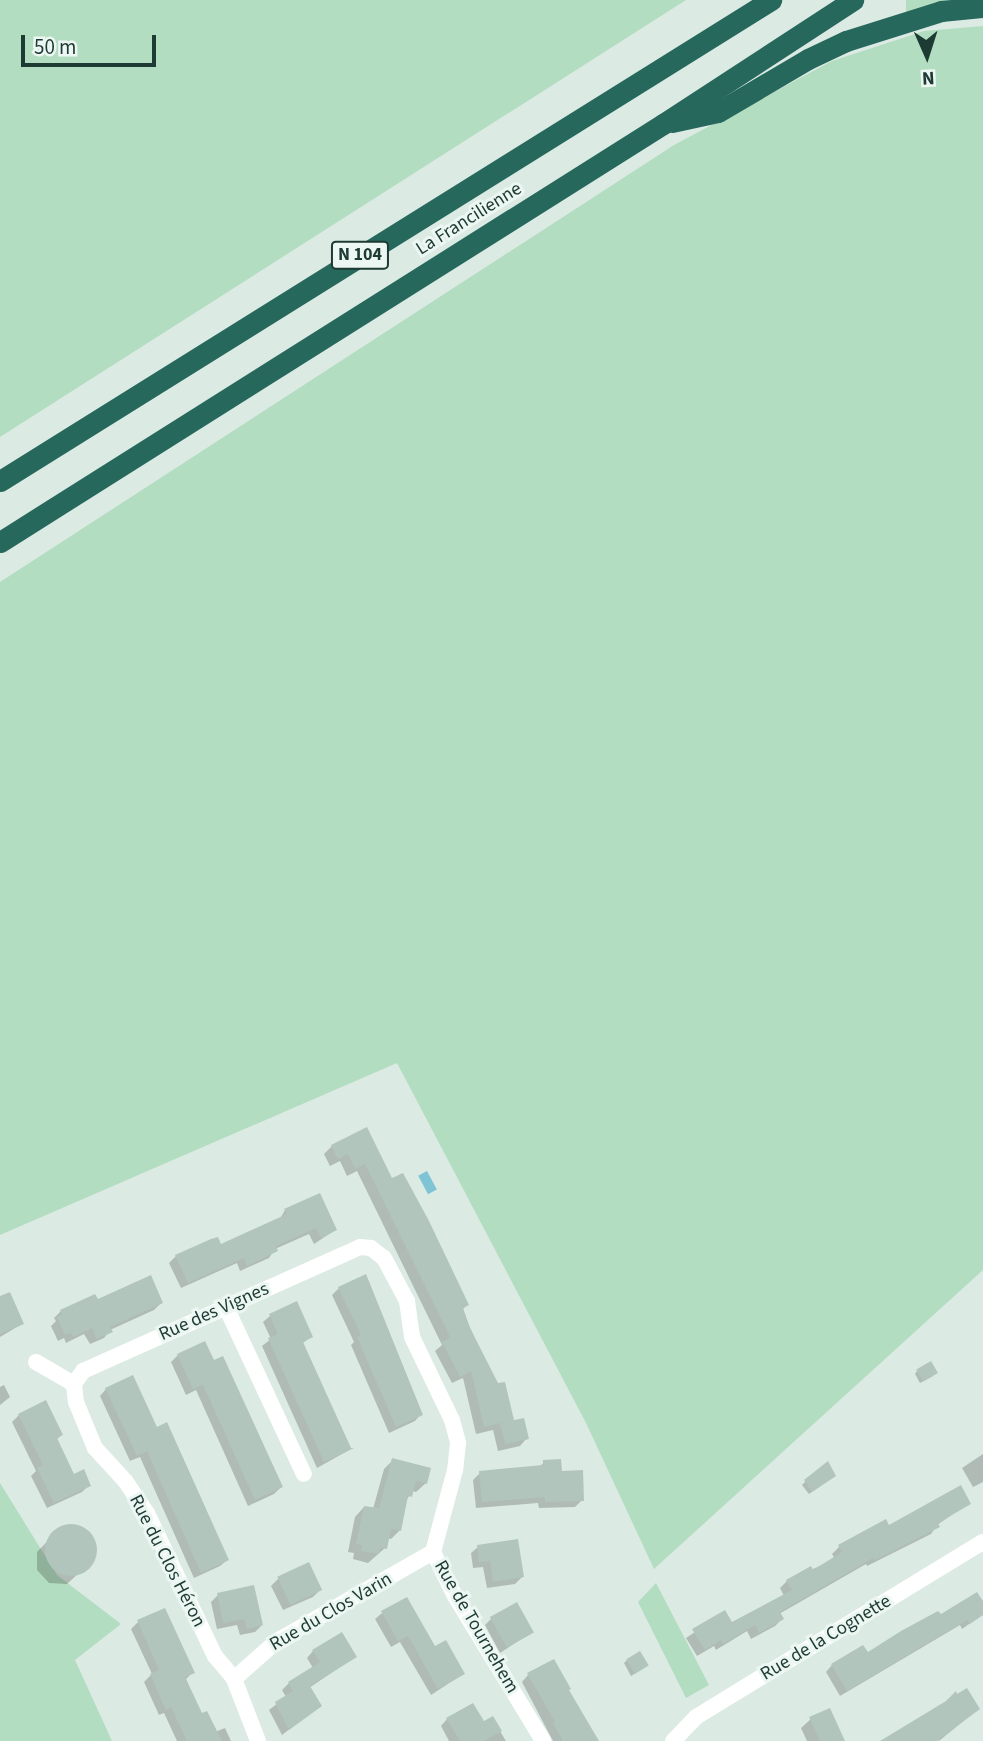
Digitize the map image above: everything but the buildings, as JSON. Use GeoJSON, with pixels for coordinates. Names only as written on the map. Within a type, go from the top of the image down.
{"type":"FeatureCollection","features":[{"type":"Feature","properties":{"kind":"highway"},"geometry":{"type":"LineString","coordinates":[[720,30],[739,0]]}},
{"type":"Feature","properties":{"kind":"highway","name":"La Francilienne"},"geometry":{"type":"LineString","coordinates":[[0,481],[771,0]]}},
{"type":"Feature","properties":{"kind":"highway","name":"La Francilienne"},"geometry":{"type":"LineString","coordinates":[[0,542],[663,124],[707,92],[853,0]]}},
{"type":"Feature","properties":{"kind":"highway"},"geometry":{"type":"LineString","coordinates":[[663,124],[718,112],[808,59],[846,41],[941,11],[983,7]]}},
{"type":"Feature","properties":{"kind":"street","name":"Rue des Vignes"},"geometry":{"type":"LineString","coordinates":[[74,1384],[83,1371],[360,1247]]}},
{"type":"Feature","properties":{"kind":"street","name":"Rue de Tournehem"},"geometry":{"type":"LineString","coordinates":[[360,1247],[372,1248],[384,1258],[407,1301],[412,1337],[452,1420],[458,1443],[455,1470],[433,1552],[455,1596],[544,1741]]}},
{"type":"Feature","properties":{"kind":"street"},"geometry":{"type":"LineString","coordinates":[[226,1307],[304,1474]]}},
{"type":"Feature","properties":{"kind":"street"},"geometry":{"type":"LineString","coordinates":[[36,1362],[74,1384]]}},
{"type":"Feature","properties":{"kind":"street","name":"Rue du Clos Héron"},"geometry":{"type":"LineString","coordinates":[[74,1384],[76,1402],[95,1448],[126,1482],[147,1513],[215,1656],[234,1679],[258,1741]]}},
{"type":"Feature","properties":{"kind":"street","name":"Rue de la Cognette"},"geometry":{"type":"LineString","coordinates":[[673,1741],[696,1717],[980,1550]]}},
{"type":"Feature","properties":{"kind":"street","name":"Rue du Clos Varin"},"geometry":{"type":"LineString","coordinates":[[234,1679],[277,1641],[433,1552]]}},
{"type":"Feature","properties":{"kind":"green space"},"geometry":{"type":"Polygon","coordinates":[[[0,0],[686,0],[0,437],[0,0]]]}},
{"type":"Feature","properties":{"kind":"green space"},"geometry":{"type":"Polygon","coordinates":[[[906,0],[958,0],[906,12],[906,0]]]}},
{"type":"Feature","properties":{"kind":"green space"},"geometry":{"type":"Polygon","coordinates":[[[983,26],[983,1270],[654,1569],[586,1423],[397,1063],[0,1235],[0,582],[674,145],[832,61],[924,31],[983,26]]]}},
{"type":"Feature","properties":{"kind":"green space"},"geometry":{"type":"Polygon","coordinates":[[[0,1483],[57,1575],[121,1624],[75,1660],[112,1741],[0,1741],[0,1483]]]}},
{"type":"Feature","properties":{"kind":"green space"},"geometry":{"type":"Polygon","coordinates":[[[656,1583],[709,1685],[686,1698],[638,1602],[656,1583]]]}},
{"type":"Feature","properties":{"kind":"water"},"geometry":{"type":"Polygon","coordinates":[[[427,1171],[437,1190],[428,1194],[418,1176],[427,1171]]]}}]}
